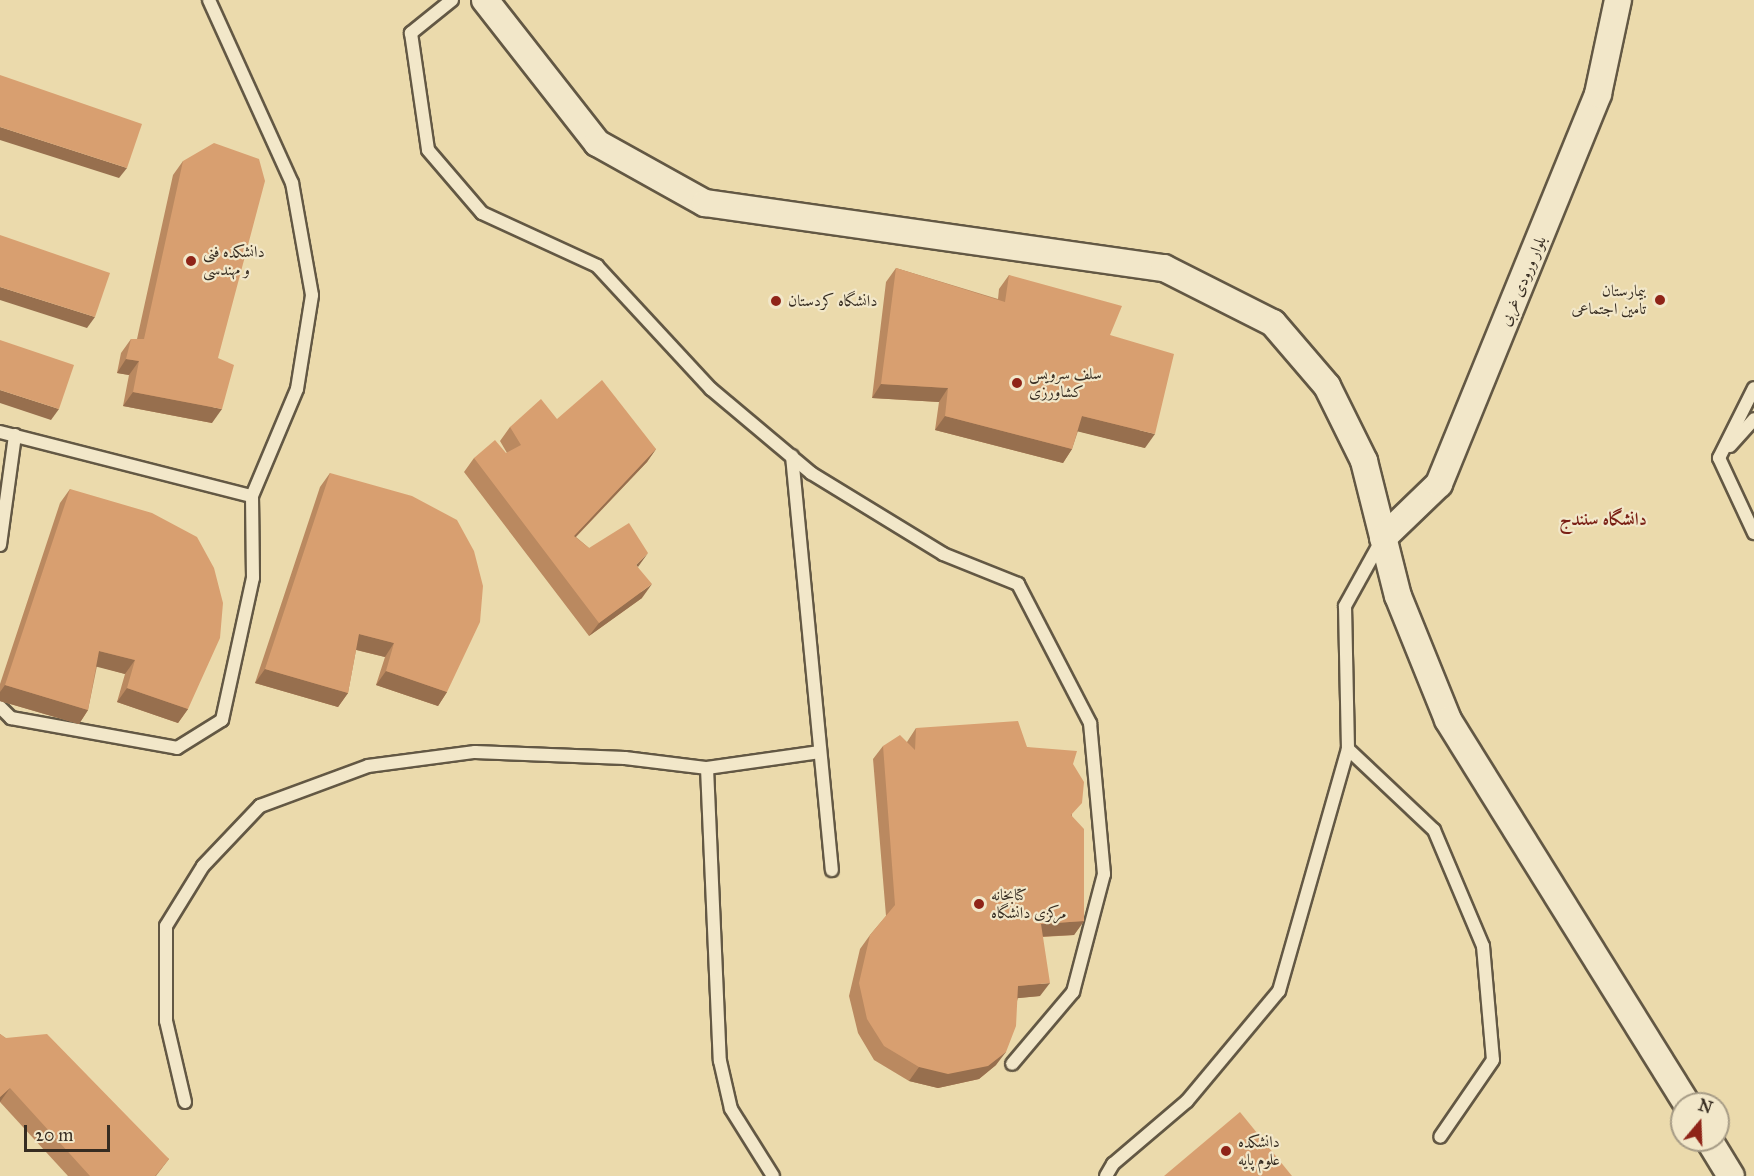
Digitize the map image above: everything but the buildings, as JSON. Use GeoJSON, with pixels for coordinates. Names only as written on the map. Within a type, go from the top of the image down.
{"type":"FeatureCollection","features":[{"type":"Feature","properties":{"kind":"street"},"geometry":{"type":"LineString","coordinates":[[485,0],[597,143],[705,203],[1164,268],[1274,323],[1327,386],[1364,461],[1398,596],[1448,720],[1680,1092]]}},
{"type":"Feature","properties":{"kind":"street","name":"بلوار ورودی غربی"},"geometry":{"type":"LineString","coordinates":[[1383,537],[1439,484],[1598,94],[1618,0]]}},
{"type":"Feature","properties":{"kind":"street"},"geometry":{"type":"LineString","coordinates":[[1716,1152],[1731,1176]]}},
{"type":"Feature","properties":{"kind":"lane"},"geometry":{"type":"LineString","coordinates":[[0,707],[11,718],[177,748],[222,720],[253,578],[252,496],[297,389],[312,295],[292,183],[209,0]]}},
{"type":"Feature","properties":{"kind":"lane"},"geometry":{"type":"LineString","coordinates":[[452,0],[411,33],[428,150],[482,213],[597,266],[711,389],[792,456],[943,554],[1018,584],[1090,723],[1104,874],[1073,992],[1012,1064]]}},
{"type":"Feature","properties":{"kind":"lane"},"geometry":{"type":"LineString","coordinates":[[1719,458],[1754,388]]}},
{"type":"Feature","properties":{"kind":"lane"},"geometry":{"type":"LineString","coordinates":[[1719,458],[1754,419]]}},
{"type":"Feature","properties":{"kind":"lane"},"geometry":{"type":"LineString","coordinates":[[0,432],[252,496]]}},
{"type":"Feature","properties":{"kind":"lane"},"geometry":{"type":"LineString","coordinates":[[0,545],[15,435]]}},
{"type":"Feature","properties":{"kind":"lane"},"geometry":{"type":"LineString","coordinates":[[792,456],[832,870]]}},
{"type":"Feature","properties":{"kind":"lane"},"geometry":{"type":"LineString","coordinates":[[1719,458],[1754,533]]}},
{"type":"Feature","properties":{"kind":"lane"},"geometry":{"type":"LineString","coordinates":[[1106,1176],[1113,1164],[1186,1101],[1279,991],[1348,748],[1345,606],[1383,537]]}},
{"type":"Feature","properties":{"kind":"lane"},"geometry":{"type":"LineString","coordinates":[[1348,748],[1434,830],[1483,946],[1493,1060],[1440,1137]]}},
{"type":"Feature","properties":{"kind":"lane"},"geometry":{"type":"LineString","coordinates":[[185,1102],[166,1021],[166,926],[203,866],[260,806],[368,766],[475,752],[625,758],[707,768],[820,752]]}},
{"type":"Feature","properties":{"kind":"lane"},"geometry":{"type":"LineString","coordinates":[[707,768],[720,1061],[731,1109],[773,1176]]}},
{"type":"Feature","properties":{"kind":"place","name":"دانشکده فنی و مهندسی"},"geometry":{"type":"Point","coordinates":[191,261]}},
{"type":"Feature","properties":{"kind":"place","name":"بیمارستان تامین اجتماعی"},"geometry":{"type":"Point","coordinates":[1660,300]}},
{"type":"Feature","properties":{"kind":"place","name":"دانشگاه کردستان"},"geometry":{"type":"Point","coordinates":[776,301]}},
{"type":"Feature","properties":{"kind":"place","name":"سلف سرویس کشاورزی"},"geometry":{"type":"Point","coordinates":[1017,383]}},
{"type":"Feature","properties":{"kind":"place","name":"کتابخانه مرکزی دانشگاه"},"geometry":{"type":"Point","coordinates":[979,904]}},
{"type":"Feature","properties":{"kind":"place","name":"دانشکده علوم پایه"},"geometry":{"type":"Point","coordinates":[1226,1151]}},
{"type":"Feature","properties":{"kind":"district","name":"دانشگاه سنندج"},"geometry":{"type":"Point","coordinates":[1603,519]}}]}
